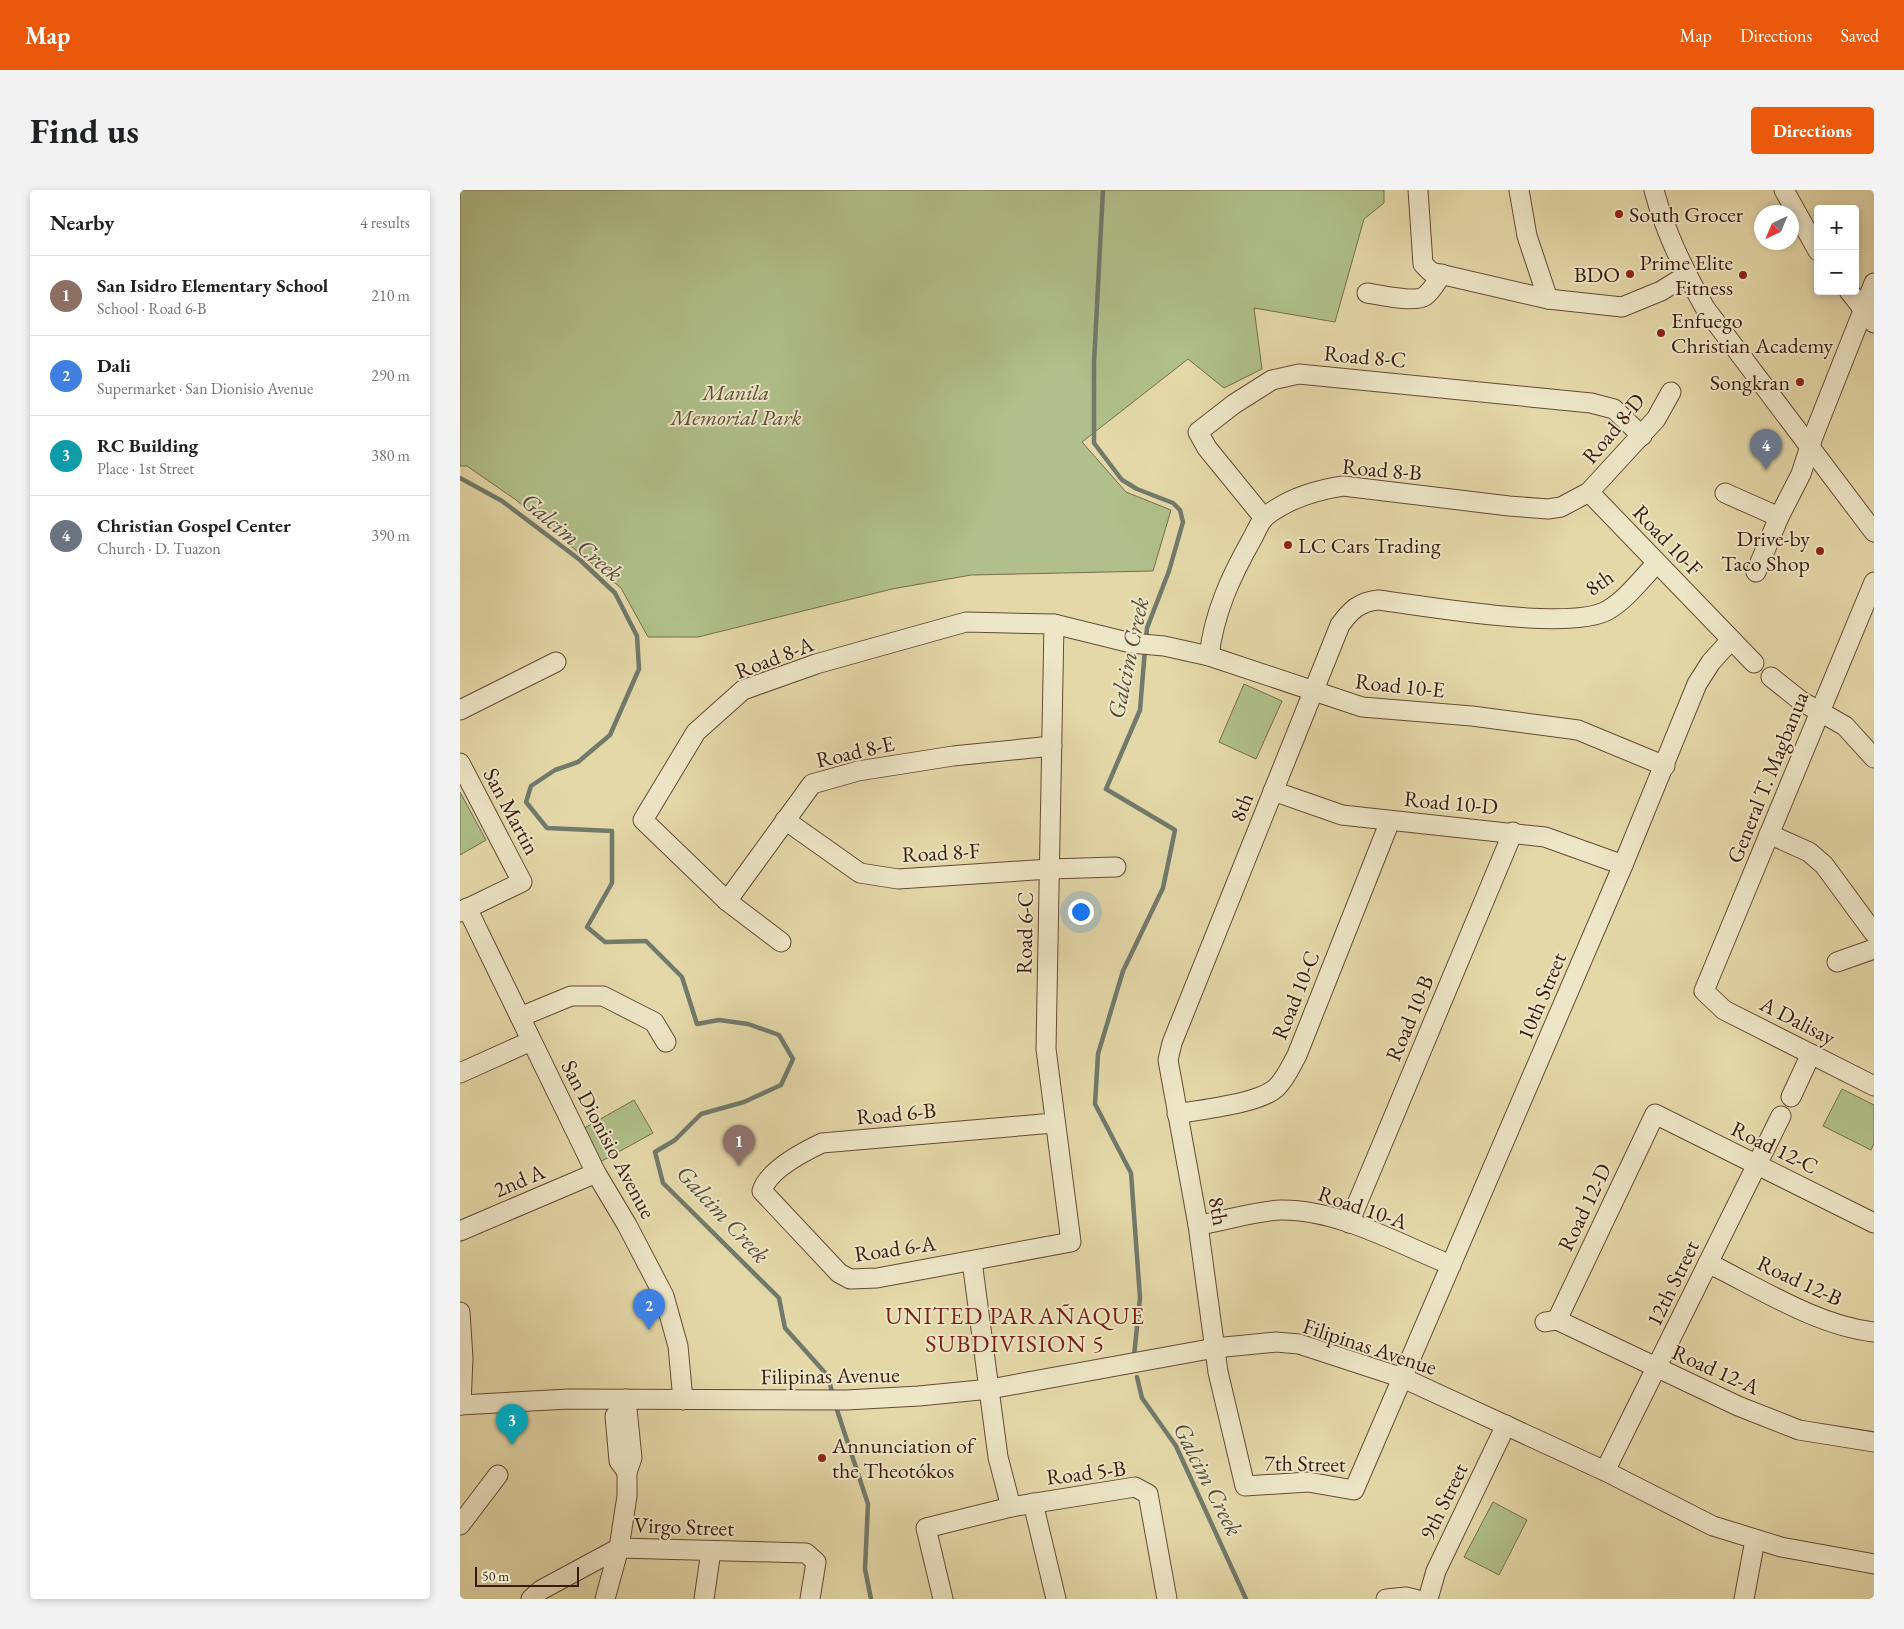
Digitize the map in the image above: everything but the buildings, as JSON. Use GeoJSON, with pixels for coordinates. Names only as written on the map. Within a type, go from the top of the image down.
{"type":"FeatureCollection","features":[{"type":"Feature","properties":{"kind":"street"},"geometry":{"type":"LineString","coordinates":[[1418,190],[1423,264],[1437,273],[1548,299],[1622,307],[1661,292],[1687,275]]}},
{"type":"Feature","properties":{"kind":"street"},"geometry":{"type":"LineString","coordinates":[[1519,190],[1527,236],[1548,299]]}},
{"type":"Feature","properties":{"kind":"street"},"geometry":{"type":"LineString","coordinates":[[1654,190],[1662,219],[1687,275],[1705,308],[1726,339],[1874,532]]}},
{"type":"Feature","properties":{"kind":"street"},"geometry":{"type":"LineString","coordinates":[[1784,190],[1817,250]]}},
{"type":"Feature","properties":{"kind":"street"},"geometry":{"type":"LineString","coordinates":[[1367,293],[1409,299],[1422,298],[1428,294],[1437,273]]}},
{"type":"Feature","properties":{"kind":"street"},"geometry":{"type":"LineString","coordinates":[[1756,572],[1811,448],[1813,437],[1869,316],[1874,283]]}},
{"type":"Feature","properties":{"kind":"street"},"geometry":{"type":"LineString","coordinates":[[1852,295],[1869,316]]}},
{"type":"Feature","properties":{"kind":"street","name":"Road 8-C"},"geometry":{"type":"LineString","coordinates":[[1264,518],[1207,448],[1198,432],[1234,404],[1272,380],[1299,374],[1591,403],[1614,409],[1642,436]]}},
{"type":"Feature","properties":{"kind":"street","name":"Road 8-D"},"geometry":{"type":"LineString","coordinates":[[1589,492],[1656,419],[1670,392]]}},
{"type":"Feature","properties":{"kind":"street","name":"Road 8-B"},"geometry":{"type":"LineString","coordinates":[[1209,656],[1218,609],[1237,566],[1264,518],[1295,499],[1324,489],[1344,486],[1548,509],[1561,507],[1589,492]]}},
{"type":"Feature","properties":{"kind":"street","name":"Road 10-F"},"geometry":{"type":"LineString","coordinates":[[1589,492],[1754,663]]}},
{"type":"Feature","properties":{"kind":"street"},"geometry":{"type":"LineString","coordinates":[[1725,493],[1779,517]]}},
{"type":"Feature","properties":{"kind":"street","name":"8th"},"geometry":{"type":"LineString","coordinates":[[1214,1348],[1198,1225],[1168,1060],[1172,1044],[1340,626],[1351,611],[1365,602],[1378,600],[1548,620],[1588,617],[1607,611],[1657,563]]}},
{"type":"Feature","properties":{"kind":"street","name":"General T. Magbanua"},"geometry":{"type":"LineString","coordinates":[[1704,991],[1874,582]]}},
{"type":"Feature","properties":{"kind":"street","name":"Road 8-A"},"geometry":{"type":"LineString","coordinates":[[781,942],[727,901],[643,820],[696,732],[743,690],[816,664],[966,622],[1054,624],[1131,643]]}},
{"type":"Feature","properties":{"kind":"street","name":"Road 6-C"},"geometry":{"type":"LineString","coordinates":[[1054,624],[1046,1049],[1054,1123],[1071,1242]]}},
{"type":"Feature","properties":{"kind":"street","name":"10th Street"},"geometry":{"type":"LineString","coordinates":[[1403,1378],[1665,766],[1697,684],[1712,662],[1731,640]]}},
{"type":"Feature","properties":{"kind":"street","name":"Road 10-E"},"geometry":{"type":"LineString","coordinates":[[1131,643],[1164,646],[1209,656],[1314,690],[1342,702],[1362,707],[1472,716],[1578,730],[1665,766]]}},
{"type":"Feature","properties":{"kind":"street"},"geometry":{"type":"LineString","coordinates":[[460,710],[556,662]]}},
{"type":"Feature","properties":{"kind":"street"},"geometry":{"type":"LineString","coordinates":[[1771,678],[1820,712],[1845,726],[1874,758]]}},
{"type":"Feature","properties":{"kind":"street","name":"Road 8-E"},"geometry":{"type":"LineString","coordinates":[[727,901],[812,784],[849,774],[953,756],[1052,746]]}},
{"type":"Feature","properties":{"kind":"street","name":"San Martin"},"geometry":{"type":"LineString","coordinates":[[460,763],[522,882],[464,910]]}},
{"type":"Feature","properties":{"kind":"street","name":"Road 10-D"},"geometry":{"type":"LineString","coordinates":[[1273,790],[1342,815],[1546,837],[1570,844],[1623,865]]}},
{"type":"Feature","properties":{"kind":"street","name":"Road 8-F"},"geometry":{"type":"LineString","coordinates":[[785,820],[860,873],[898,879],[1050,869],[1116,867]]}},
{"type":"Feature","properties":{"kind":"street","name":"Road 10-C"},"geometry":{"type":"LineString","coordinates":[[1177,1114],[1250,1101],[1275,1089],[1288,1073],[1297,1055],[1390,821]]}},
{"type":"Feature","properties":{"kind":"street","name":"Road 10-B"},"geometry":{"type":"LineString","coordinates":[[1349,1223],[1513,832]]}},
{"type":"Feature","properties":{"kind":"street"},"geometry":{"type":"LineString","coordinates":[[1769,834],[1809,852],[1824,865],[1874,933]]}},
{"type":"Feature","properties":{"kind":"street","name":"San Dionisio Avenue"},"geometry":{"type":"LineString","coordinates":[[464,910],[520,1017],[596,1173],[627,1225],[664,1296],[678,1346],[683,1400]]}},
{"type":"Feature","properties":{"kind":"street"},"geometry":{"type":"LineString","coordinates":[[1837,962],[1874,949]]}},
{"type":"Feature","properties":{"kind":"street","name":"A Dalisay"},"geometry":{"type":"LineString","coordinates":[[1704,991],[1724,1010],[1874,1086]]}},
{"type":"Feature","properties":{"kind":"street"},"geometry":{"type":"LineString","coordinates":[[520,1017],[571,996],[603,996],[654,1022],[666,1042]]}},
{"type":"Feature","properties":{"kind":"street"},"geometry":{"type":"LineString","coordinates":[[460,1073],[532,1041]]}},
{"type":"Feature","properties":{"kind":"street"},"geometry":{"type":"LineString","coordinates":[[1791,1097],[1811,1054]]}},
{"type":"Feature","properties":{"kind":"street","name":"Road 12-C"},"geometry":{"type":"LineString","coordinates":[[1655,1114],[1874,1223]]}},
{"type":"Feature","properties":{"kind":"street","name":"Road 12-D"},"geometry":{"type":"LineString","coordinates":[[1551,1321],[1655,1114]]}},
{"type":"Feature","properties":{"kind":"street","name":"12th Street"},"geometry":{"type":"LineString","coordinates":[[1605,1471],[1781,1116]]}},
{"type":"Feature","properties":{"kind":"street","name":"Road 6-B"},"geometry":{"type":"LineString","coordinates":[[762,1191],[764,1185],[796,1156],[822,1143],[1054,1123]]}},
{"type":"Feature","properties":{"kind":"street","name":"2nd A"},"geometry":{"type":"LineString","coordinates":[[460,1231],[596,1173]]}},
{"type":"Feature","properties":{"kind":"street","name":"Road 6-A"},"geometry":{"type":"LineString","coordinates":[[762,1191],[845,1278],[877,1278],[1071,1242]]}},
{"type":"Feature","properties":{"kind":"street","name":"Road 10-A"},"geometry":{"type":"LineString","coordinates":[[1198,1225],[1280,1210],[1316,1212],[1349,1223],[1451,1265]]}},
{"type":"Feature","properties":{"kind":"street"},"geometry":{"type":"LineString","coordinates":[[972,1261],[998,1457],[1011,1507]]}},
{"type":"Feature","properties":{"kind":"street","name":"Road 12-B"},"geometry":{"type":"LineString","coordinates":[[1708,1263],[1813,1315],[1856,1330],[1874,1332]]}},
{"type":"Feature","properties":{"kind":"street"},"geometry":{"type":"LineString","coordinates":[[460,1312],[463,1358],[460,1405]]}},
{"type":"Feature","properties":{"kind":"street","name":"Road 12-A"},"geometry":{"type":"LineString","coordinates":[[1551,1321],[1738,1406],[1798,1430],[1874,1442]]}},
{"type":"Feature","properties":{"kind":"street","name":"Filipinas Avenue"},"geometry":{"type":"LineString","coordinates":[[460,1405],[619,1399],[846,1400],[990,1389],[1214,1348],[1276,1342],[1299,1344],[1403,1378],[1605,1471],[1713,1526],[1755,1540],[1874,1564]]}},
{"type":"Feature","properties":{"kind":"street","name":"7th Street"},"geometry":{"type":"LineString","coordinates":[[1214,1348],[1245,1486],[1308,1482],[1354,1490],[1403,1378]]}},
{"type":"Feature","properties":{"kind":"street"},"geometry":{"type":"LineString","coordinates":[[605,1599],[619,1548],[627,1496],[627,1472],[632,1458],[619,1399]]}},
{"type":"Feature","properties":{"kind":"street","name":"9th Street"},"geometry":{"type":"LineString","coordinates":[[1428,1599],[1436,1572],[1506,1425]]}},
{"type":"Feature","properties":{"kind":"street"},"geometry":{"type":"LineString","coordinates":[[460,1525],[498,1475]]}},
{"type":"Feature","properties":{"kind":"street","name":"Road 5-B"},"geometry":{"type":"LineString","coordinates":[[943,1599],[926,1528],[1011,1507],[1135,1487],[1148,1494],[1167,1599]]}},
{"type":"Feature","properties":{"kind":"street"},"geometry":{"type":"LineString","coordinates":[[1033,1503],[1056,1599]]}},
{"type":"Feature","properties":{"kind":"street"},"geometry":{"type":"LineString","coordinates":[[1744,1599],[1755,1540]]}},
{"type":"Feature","properties":{"kind":"street","name":"Virgo Street"},"geometry":{"type":"LineString","coordinates":[[532,1599],[541,1590],[619,1548],[806,1553],[816,1562],[810,1599]]}},
{"type":"Feature","properties":{"kind":"street"},"geometry":{"type":"LineString","coordinates":[[704,1599],[711,1551]]}},
{"type":"Feature","properties":{"kind":"street"},"geometry":{"type":"LineString","coordinates":[[1386,1599],[1406,1597],[1415,1599]]}},
{"type":"Feature","properties":{"kind":"green space","name":"Manila Memorial Park"},"geometry":{"type":"Polygon","coordinates":[[[460,190],[1384,190],[1384,203],[1364,219],[1335,322],[1254,308],[1262,369],[1224,388],[1188,359],[1082,442],[1126,492],[1171,510],[1153,571],[971,575],[892,589],[698,637],[648,637],[621,588],[516,500],[467,466],[460,466],[460,190]]]}},
{"type":"Feature","properties":{"kind":"green space"},"geometry":{"type":"Polygon","coordinates":[[[1244,684],[1282,701],[1256,759],[1219,742],[1244,684]]]}},
{"type":"Feature","properties":{"kind":"green space"},"geometry":{"type":"Polygon","coordinates":[[[460,792],[486,840],[460,855],[460,792]]]}},
{"type":"Feature","properties":{"kind":"green space"},"geometry":{"type":"Polygon","coordinates":[[[1842,1089],[1874,1105],[1874,1143],[1871,1150],[1823,1126],[1842,1089]]]}},
{"type":"Feature","properties":{"kind":"green space"},"geometry":{"type":"Polygon","coordinates":[[[634,1100],[653,1133],[600,1162],[581,1130],[634,1100]]]}},
{"type":"Feature","properties":{"kind":"green space"},"geometry":{"type":"Polygon","coordinates":[[[1493,1502],[1527,1520],[1499,1575],[1464,1557],[1493,1502]]]}},
{"type":"Feature","properties":{"kind":"waterway","name":"Galcim Creek"},"geometry":{"type":"LineString","coordinates":[[1103,190],[1094,363],[1094,443],[1122,480],[1137,489],[1173,503],[1180,510],[1183,522],[1169,571],[1147,628],[1146,639]]}},
{"type":"Feature","properties":{"kind":"waterway","name":"Galcim Creek"},"geometry":{"type":"LineString","coordinates":[[460,478],[502,501],[580,560],[615,593],[637,636],[639,669],[610,735],[578,762],[555,770],[531,786],[526,802],[547,828],[612,831],[612,883],[587,927],[605,942],[646,941],[682,977],[697,1024],[719,1020],[748,1024],[779,1035],[793,1059],[781,1085],[744,1102],[701,1114],[675,1140],[655,1152],[663,1183],[779,1298],[785,1328],[828,1376],[833,1396]]}},
{"type":"Feature","properties":{"kind":"waterway","name":"Galcim Creek"},"geometry":{"type":"LineString","coordinates":[[1134,1356],[1140,1298],[1131,1173],[1095,1104],[1098,1054],[1123,971],[1163,888],[1175,830],[1106,789],[1140,710],[1145,649]]}},
{"type":"Feature","properties":{"kind":"waterway","name":"Galcim Creek"},"geometry":{"type":"LineString","coordinates":[[1137,1377],[1142,1398],[1176,1446],[1246,1599]]}},
{"type":"Feature","properties":{"kind":"waterway","name":"Galcim Creek"},"geometry":{"type":"LineString","coordinates":[[835,1404],[868,1504],[865,1569],[871,1599]]}},
{"type":"Feature","properties":{"kind":"place","name":"South Grocer"},"geometry":{"type":"Point","coordinates":[1619,214]}},
{"type":"Feature","properties":{"kind":"place","name":"BDO"},"geometry":{"type":"Point","coordinates":[1630,274]}},
{"type":"Feature","properties":{"kind":"place","name":"Prime Elite Fitness"},"geometry":{"type":"Point","coordinates":[1743,275]}},
{"type":"Feature","properties":{"kind":"place","name":"Enfuego Christian Academy"},"geometry":{"type":"Point","coordinates":[1661,333]}},
{"type":"Feature","properties":{"kind":"place","name":"Songkran"},"geometry":{"type":"Point","coordinates":[1800,382]}},
{"type":"Feature","properties":{"kind":"place","name":"Christian Gospel Center"},"geometry":{"type":"Point","coordinates":[1766,470]}},
{"type":"Feature","properties":{"kind":"place","name":"LC Cars Trading"},"geometry":{"type":"Point","coordinates":[1288,545]}},
{"type":"Feature","properties":{"kind":"place","name":"Drive-by Taco Shop"},"geometry":{"type":"Point","coordinates":[1820,551]}},
{"type":"Feature","properties":{"kind":"place","name":"San Isidro Elementary School"},"geometry":{"type":"Point","coordinates":[739,1166]}},
{"type":"Feature","properties":{"kind":"place","name":"Dali"},"geometry":{"type":"Point","coordinates":[649,1330]}},
{"type":"Feature","properties":{"kind":"place","name":"RC Building"},"geometry":{"type":"Point","coordinates":[512,1445]}},
{"type":"Feature","properties":{"kind":"place","name":"Annunciation of the Theotókos"},"geometry":{"type":"Point","coordinates":[822,1458]}},
{"type":"Feature","properties":{"kind":"district","name":"UNITED PARAÑAQUE SUBDIVISION 5"},"geometry":{"type":"Point","coordinates":[1015,1330]}}]}
